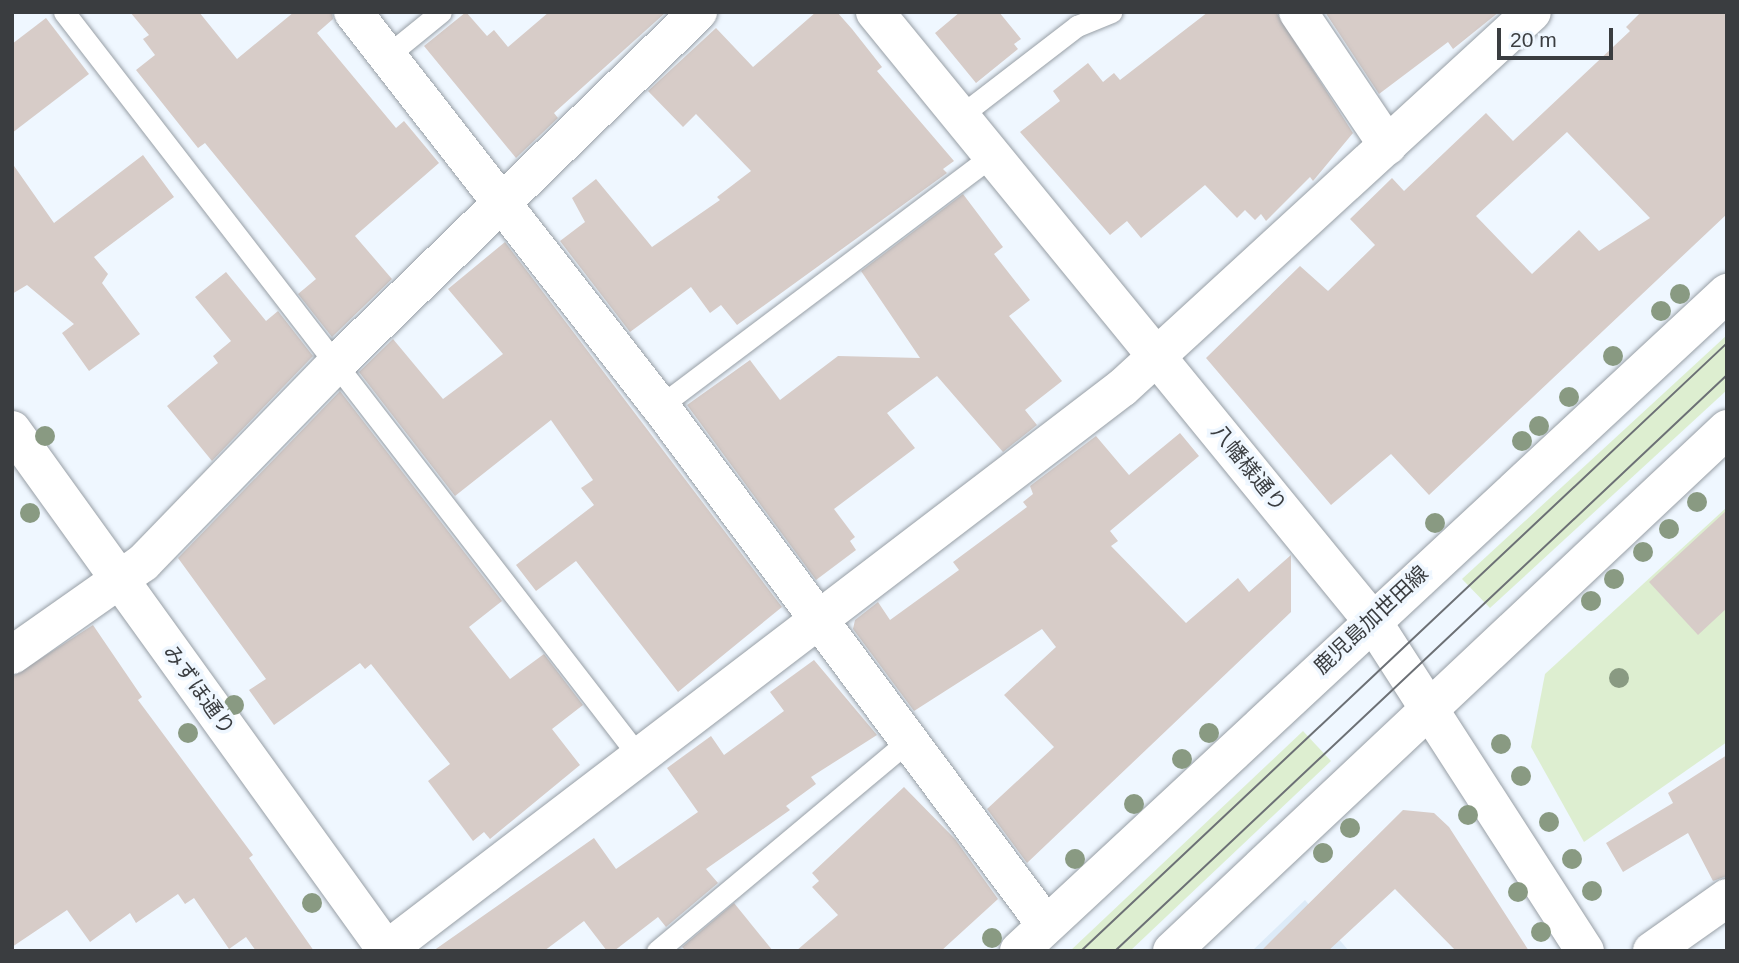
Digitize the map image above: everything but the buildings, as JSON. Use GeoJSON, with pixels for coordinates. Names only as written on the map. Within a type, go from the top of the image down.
{"type":"FeatureCollection","features":[{"type":"Feature","properties":{"kind":"street"},"geometry":{"type":"LineString","coordinates":[[353,12],[505,203],[660,406],[907,742],[1032,938]]}},
{"type":"Feature","properties":{"kind":"street"},"geometry":{"type":"LineString","coordinates":[[12,654],[121,580],[336,364],[505,203],[698,12]]}},
{"type":"Feature","properties":{"kind":"street","name":"八幡様通り"},"geometry":{"type":"LineString","coordinates":[[875,12],[1371,619],[1585,951]]}},
{"type":"Feature","properties":{"kind":"street"},"geometry":{"type":"LineString","coordinates":[[1298,12],[1388,146]]}},
{"type":"Feature","properties":{"kind":"street"},"geometry":{"type":"LineString","coordinates":[[386,951],[637,754],[817,620],[1158,356],[1532,12]]}},
{"type":"Feature","properties":{"kind":"street","name":"鹿児島加世田線"},"geometry":{"type":"LineString","coordinates":[[1032,938],[1371,619],[1727,293]]}},
{"type":"Feature","properties":{"kind":"street"},"geometry":{"type":"LineString","coordinates":[[1172,951],[1727,429]]}},
{"type":"Feature","properties":{"kind":"street","name":"みずほ通り"},"geometry":{"type":"LineString","coordinates":[[12,430],[386,951]]}},
{"type":"Feature","properties":{"kind":"street"},"geometry":{"type":"LineString","coordinates":[[1652,951],[1727,898]]}},
{"type":"Feature","properties":{"kind":"lane"},"geometry":{"type":"LineString","coordinates":[[64,12],[637,754]]}},
{"type":"Feature","properties":{"kind":"lane"},"geometry":{"type":"LineString","coordinates":[[388,55],[441,12]]}},
{"type":"Feature","properties":{"kind":"lane"},"geometry":{"type":"LineString","coordinates":[[960,116],[1077,26],[1111,12]]}},
{"type":"Feature","properties":{"kind":"lane"},"geometry":{"type":"LineString","coordinates":[[660,406],[993,155]]}},
{"type":"Feature","properties":{"kind":"lane"},"geometry":{"type":"LineString","coordinates":[[657,951],[907,742]]}},
{"type":"Feature","properties":{"kind":"shaded area"},"geometry":{"type":"Polygon","coordinates":[[[1305,900],[1349,951],[1252,951],[1305,900]]]}},
{"type":"Feature","properties":{"kind":"green space"},"geometry":{"type":"Polygon","coordinates":[[[1727,335],[1727,390],[1490,608],[1462,579],[1727,335]]]}},
{"type":"Feature","properties":{"kind":"green space"},"geometry":{"type":"Polygon","coordinates":[[[1727,507],[1727,742],[1584,842],[1531,747],[1545,674],[1727,507]]]}},
{"type":"Feature","properties":{"kind":"green space"},"geometry":{"type":"Polygon","coordinates":[[[1303,731],[1331,761],[1130,951],[1070,951],[1303,731]]]}},
{"type":"Feature","properties":{"kind":"tram line"},"geometry":{"type":"LineString","coordinates":[[1081,951],[1727,343]]}},
{"type":"Feature","properties":{"kind":"tram line"},"geometry":{"type":"LineString","coordinates":[[1115,951],[1727,375]]}}]}
